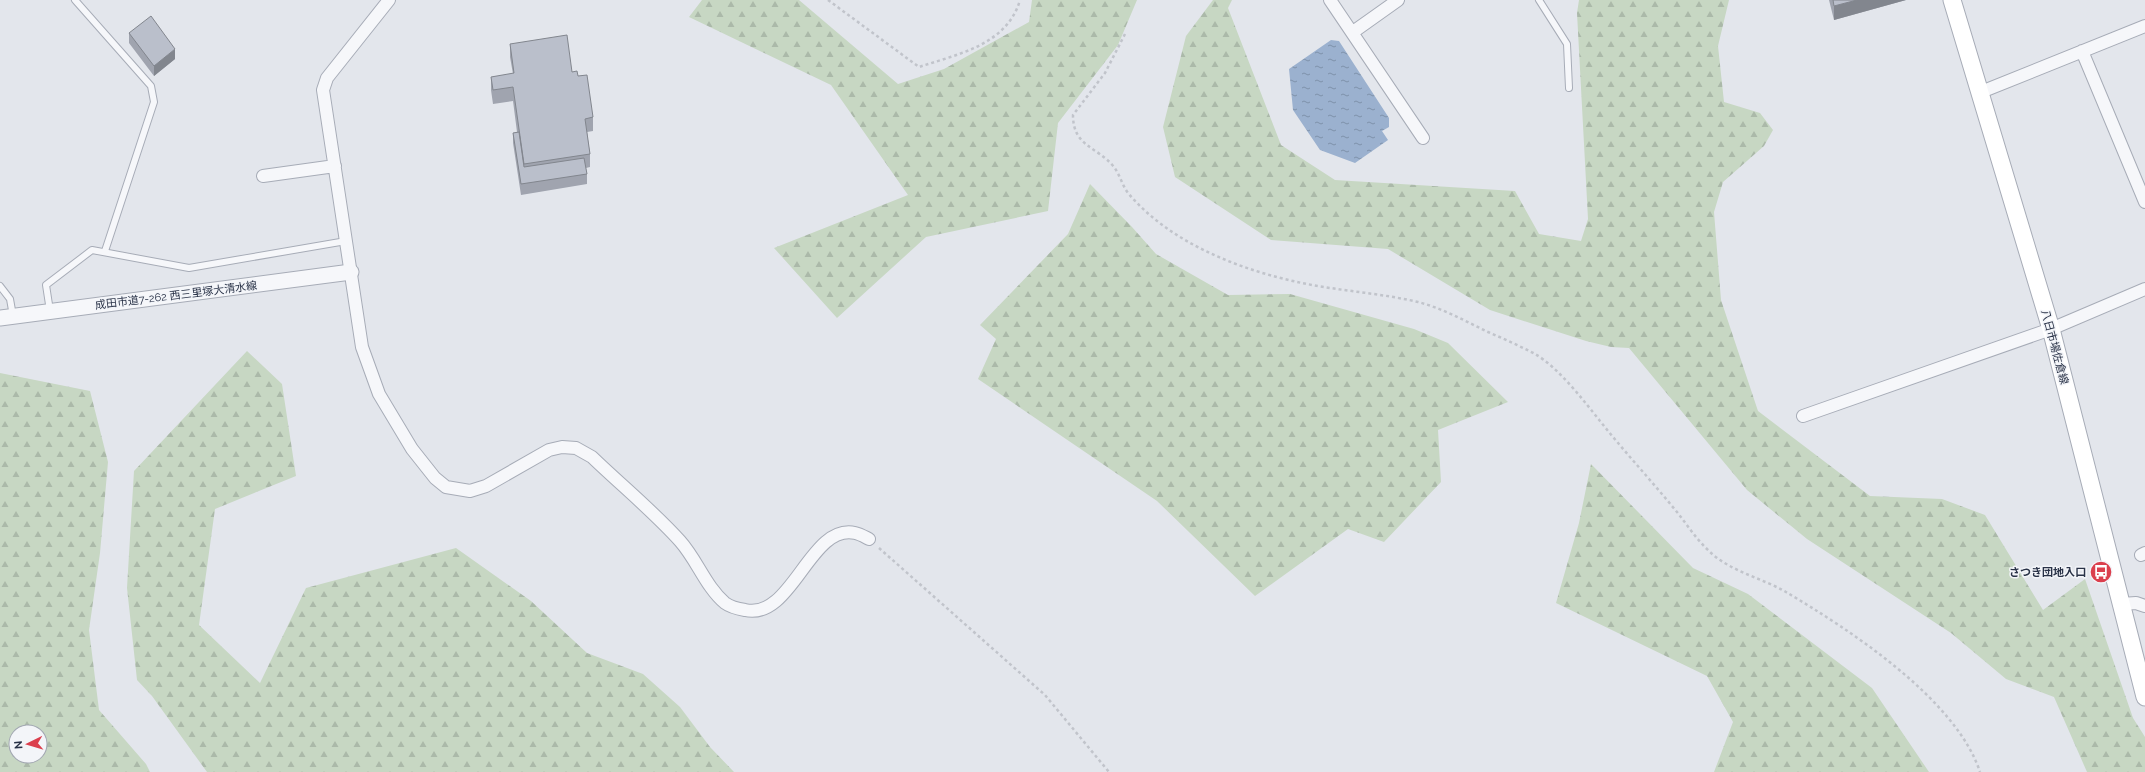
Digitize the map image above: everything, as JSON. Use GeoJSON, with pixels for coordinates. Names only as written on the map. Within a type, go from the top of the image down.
{"type":"FeatureCollection","features":[{"type":"Feature","properties":{"kind":"main road","name":"八日市場佐倉線"},"geometry":{"type":"LineString","coordinates":[[1952,0],[1981,92],[2051,329],[2145,697]]}},
{"type":"Feature","properties":{"kind":"street"},"geometry":{"type":"LineString","coordinates":[[389,0],[327,78],[323,90],[362,347],[379,394],[412,449],[435,478],[446,487],[470,491],[486,486],[549,450],[562,447],[576,448],[592,457],[681,542],[717,594],[726,604],[745,610],[757,611],[770,606],[782,596],[817,551],[827,542],[846,533],[855,533],[869,539]]}},
{"type":"Feature","properties":{"kind":"street"},"geometry":{"type":"LineString","coordinates":[[1330,0],[1423,138]]}},
{"type":"Feature","properties":{"kind":"street"},"geometry":{"type":"LineString","coordinates":[[1353,32],[1398,0]]}},
{"type":"Feature","properties":{"kind":"street"},"geometry":{"type":"LineString","coordinates":[[1981,92],[2145,26]]}},
{"type":"Feature","properties":{"kind":"street"},"geometry":{"type":"LineString","coordinates":[[2082,51],[2145,202]]}},
{"type":"Feature","properties":{"kind":"street"},"geometry":{"type":"LineString","coordinates":[[263,176],[335,166]]}},
{"type":"Feature","properties":{"kind":"street","name":"成田市道7-262 西三里塚大清水線"},"geometry":{"type":"LineString","coordinates":[[7,317],[351,272]]}},
{"type":"Feature","properties":{"kind":"street"},"geometry":{"type":"LineString","coordinates":[[1803,416],[2051,329],[2145,289]]}},
{"type":"Feature","properties":{"kind":"street"},"geometry":{"type":"LineString","coordinates":[[2122,604],[2141,603],[2145,606]]}},
{"type":"Feature","properties":{"kind":"lane"},"geometry":{"type":"LineString","coordinates":[[75,0],[151,86],[154,102],[105,251]]}},
{"type":"Feature","properties":{"kind":"lane"},"geometry":{"type":"LineString","coordinates":[[1538,0],[1567,44],[1569,88]]}},
{"type":"Feature","properties":{"kind":"lane"},"geometry":{"type":"LineString","coordinates":[[50,312],[46,285],[92,250],[105,251],[156,263],[189,268],[346,241]]}},
{"type":"Feature","properties":{"kind":"lane"},"geometry":{"type":"LineString","coordinates":[[0,286],[10,298],[7,317]]}},
{"type":"Feature","properties":{"kind":"path"},"geometry":{"type":"LineString","coordinates":[[828,0],[919,67],[978,48],[1002,31],[1018,9],[1020,0]]}},
{"type":"Feature","properties":{"kind":"path"},"geometry":{"type":"LineString","coordinates":[[1125,34],[1105,73],[1074,115],[1074,129],[1082,141],[1103,156],[1116,169],[1128,193],[1148,211],[1182,237],[1237,265],[1301,283],[1419,302],[1446,312],[1541,358],[1576,392],[1634,463],[1674,507],[1688,529],[1712,555],[1785,592],[1878,652],[1902,672],[1942,712],[1962,736],[1980,772]]}},
{"type":"Feature","properties":{"kind":"path"},"geometry":{"type":"LineString","coordinates":[[869,539],[1045,695],[1109,772]]}},
{"type":"Feature","properties":{"kind":"green space"},"geometry":{"type":"Polygon","coordinates":[[[702,0],[799,0],[898,84],[944,69],[1029,22],[1032,0],[1137,0],[1118,45],[1058,123],[1048,211],[926,237],[837,318],[774,248],[908,195],[831,85],[689,17],[702,0]]]}},
{"type":"Feature","properties":{"kind":"green space"},"geometry":{"type":"Polygon","coordinates":[[[1213,0],[1232,0],[1228,8],[1281,145],[1335,180],[1515,191],[1539,234],[1581,241],[1588,219],[1577,13],[1579,0],[1729,0],[1718,46],[1724,102],[1760,113],[1773,130],[1764,146],[1723,182],[1714,212],[1721,300],[1758,411],[1870,496],[1942,499],[1985,515],[2043,610],[2085,579],[2133,718],[2145,737],[2145,772],[2087,772],[2054,697],[2006,679],[1951,633],[1807,539],[1747,490],[1629,348],[1611,347],[1586,341],[1490,310],[1388,249],[1271,240],[1175,177],[1163,127],[1186,36],[1213,0]]]}},
{"type":"Feature","properties":{"kind":"green space"},"geometry":{"type":"Polygon","coordinates":[[[1090,184],[1156,254],[1228,295],[1290,294],[1414,329],[1448,343],[1508,402],[1438,430],[1441,482],[1384,542],[1348,529],[1255,596],[1157,501],[978,379],[996,339],[980,325],[1068,234],[1090,184]]]}},
{"type":"Feature","properties":{"kind":"green space"},"geometry":{"type":"Polygon","coordinates":[[[247,351],[282,384],[296,476],[215,509],[199,625],[260,683],[306,588],[456,548],[531,601],[587,653],[643,674],[680,707],[710,747],[734,772],[207,772],[152,696],[137,680],[127,588],[134,471],[247,351]]]}},
{"type":"Feature","properties":{"kind":"green space"},"geometry":{"type":"Polygon","coordinates":[[[0,373],[90,391],[108,462],[100,553],[89,630],[99,710],[146,764],[150,772],[0,772],[0,373]]]}},
{"type":"Feature","properties":{"kind":"green space"},"geometry":{"type":"Polygon","coordinates":[[[1591,464],[1693,568],[1748,594],[1872,688],[1929,772],[1714,772],[1733,722],[1707,676],[1556,603],[1579,523],[1591,464]]]}},
{"type":"Feature","properties":{"kind":"water"},"geometry":{"type":"Polygon","coordinates":[[[1331,40],[1339,41],[1389,118],[1389,127],[1382,131],[1388,140],[1355,163],[1320,150],[1293,110],[1289,69],[1331,40]]]}},
{"type":"Feature","properties":{"kind":"building"},"geometry":{"type":"Polygon","coordinates":[[[1833,0],[1857,0],[1834,6],[1833,0]]]}},
{"type":"Feature","properties":{"kind":"building"},"geometry":{"type":"Polygon","coordinates":[[[151,16],[175,49],[154,66],[129,33],[151,16]]]}},
{"type":"Feature","properties":{"kind":"building"},"geometry":{"type":"Polygon","coordinates":[[[567,35],[572,72],[577,71],[578,76],[587,75],[593,117],[585,119],[590,154],[524,164],[513,87],[493,90],[491,77],[514,73],[510,44],[567,35]]]}},
{"type":"Feature","properties":{"kind":"building"},"geometry":{"type":"Polygon","coordinates":[[[519,132],[524,167],[584,158],[587,174],[521,184],[513,133],[519,132]]]}},
{"type":"Feature","properties":{"kind":"place","name":"さつき団地入口"},"geometry":{"type":"Point","coordinates":[2101,572]}}]}
